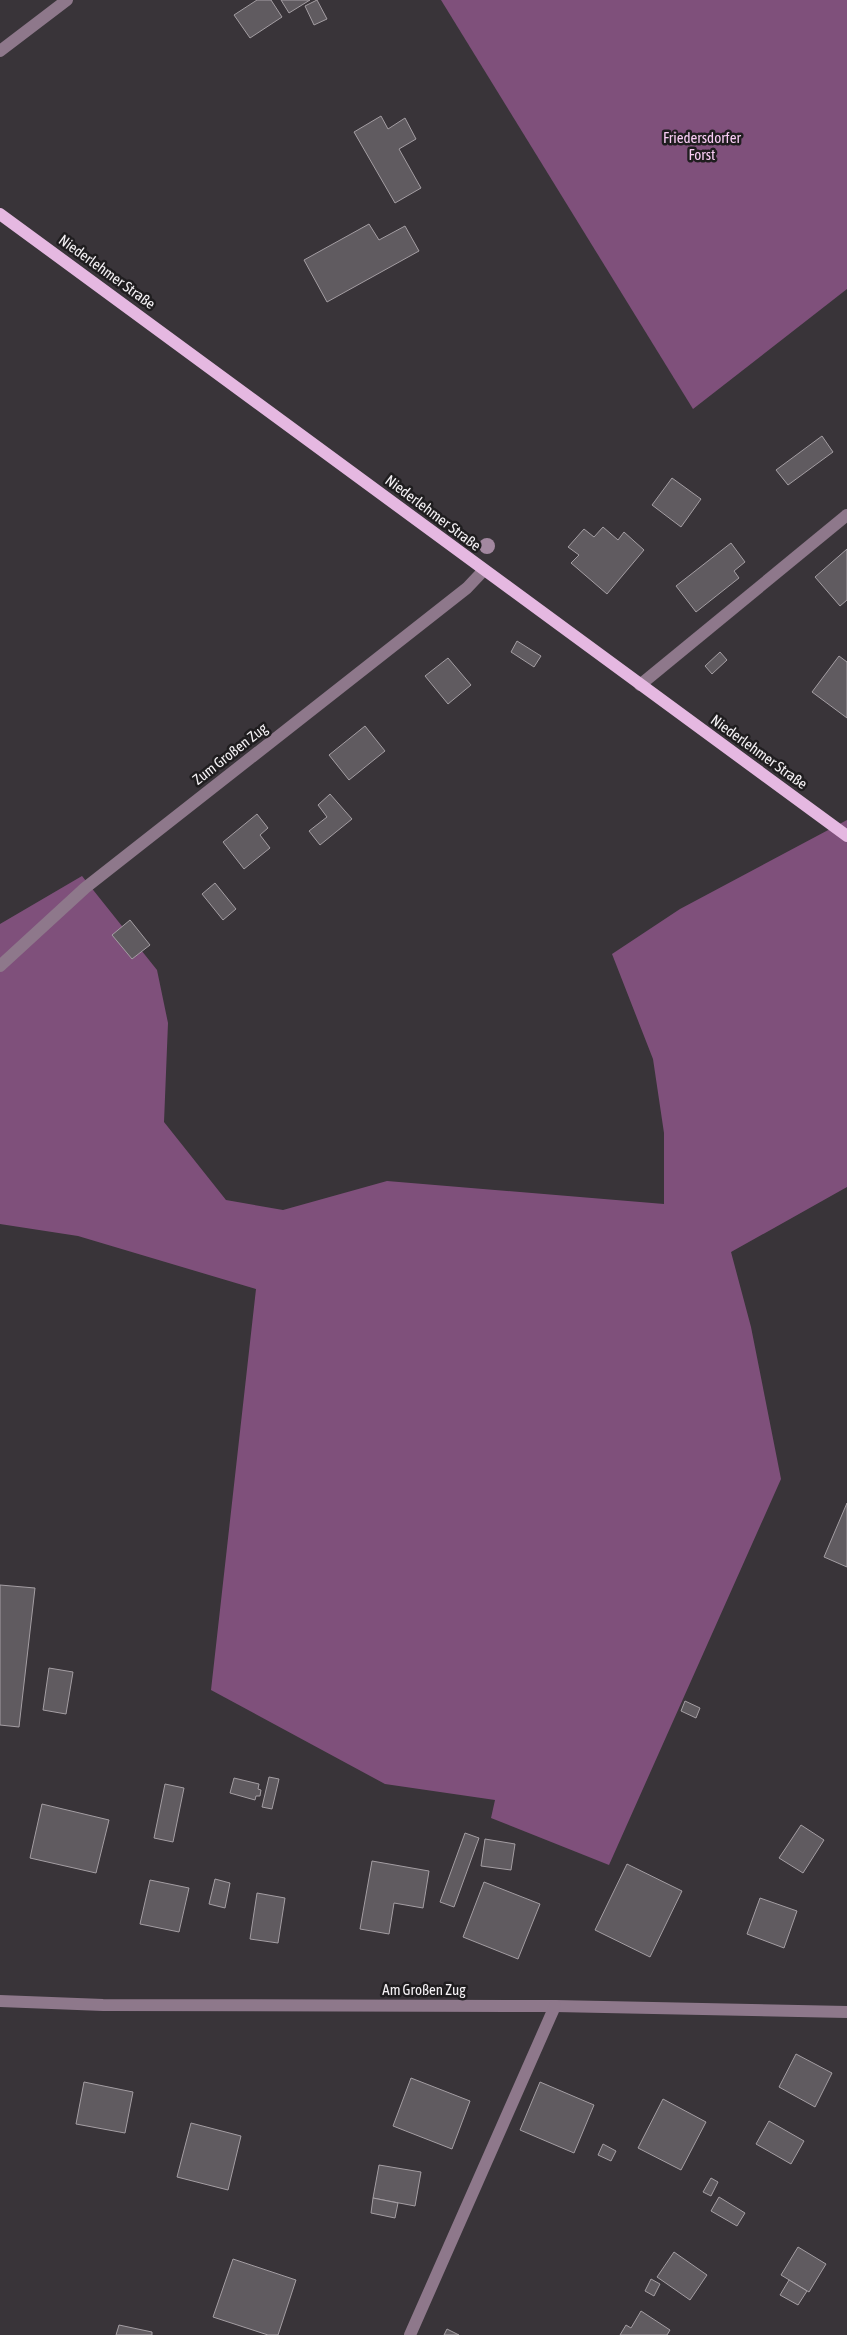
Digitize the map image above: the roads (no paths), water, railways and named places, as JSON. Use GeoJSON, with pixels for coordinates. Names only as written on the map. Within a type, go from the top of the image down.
{"type":"FeatureCollection","features":[{"type":"Feature","properties":{"kind":"main road","name":"Niederlehmer Straße"},"geometry":{"type":"LineString","coordinates":[[0,214],[847,836]]}},
{"type":"Feature","properties":{"kind":"street"},"geometry":{"type":"LineString","coordinates":[[0,51],[67,0]]}},
{"type":"Feature","properties":{"kind":"street"},"geometry":{"type":"LineString","coordinates":[[640,685],[847,515]]}},
{"type":"Feature","properties":{"kind":"street","name":"Zum Großen Zug"},"geometry":{"type":"LineString","coordinates":[[0,966],[85,888],[467,588],[484,571]]}},
{"type":"Feature","properties":{"kind":"street","name":"Am Großen Zug"},"geometry":{"type":"LineString","coordinates":[[0,2001],[103,2005],[555,2006],[847,2012]]}},
{"type":"Feature","properties":{"kind":"street"},"geometry":{"type":"LineString","coordinates":[[410,2335],[555,2006]]}},
{"type":"Feature","properties":{"kind":"park label","name":"Friedersdorfer Forst"},"geometry":{"type":"Point","coordinates":[702,146]}}]}
